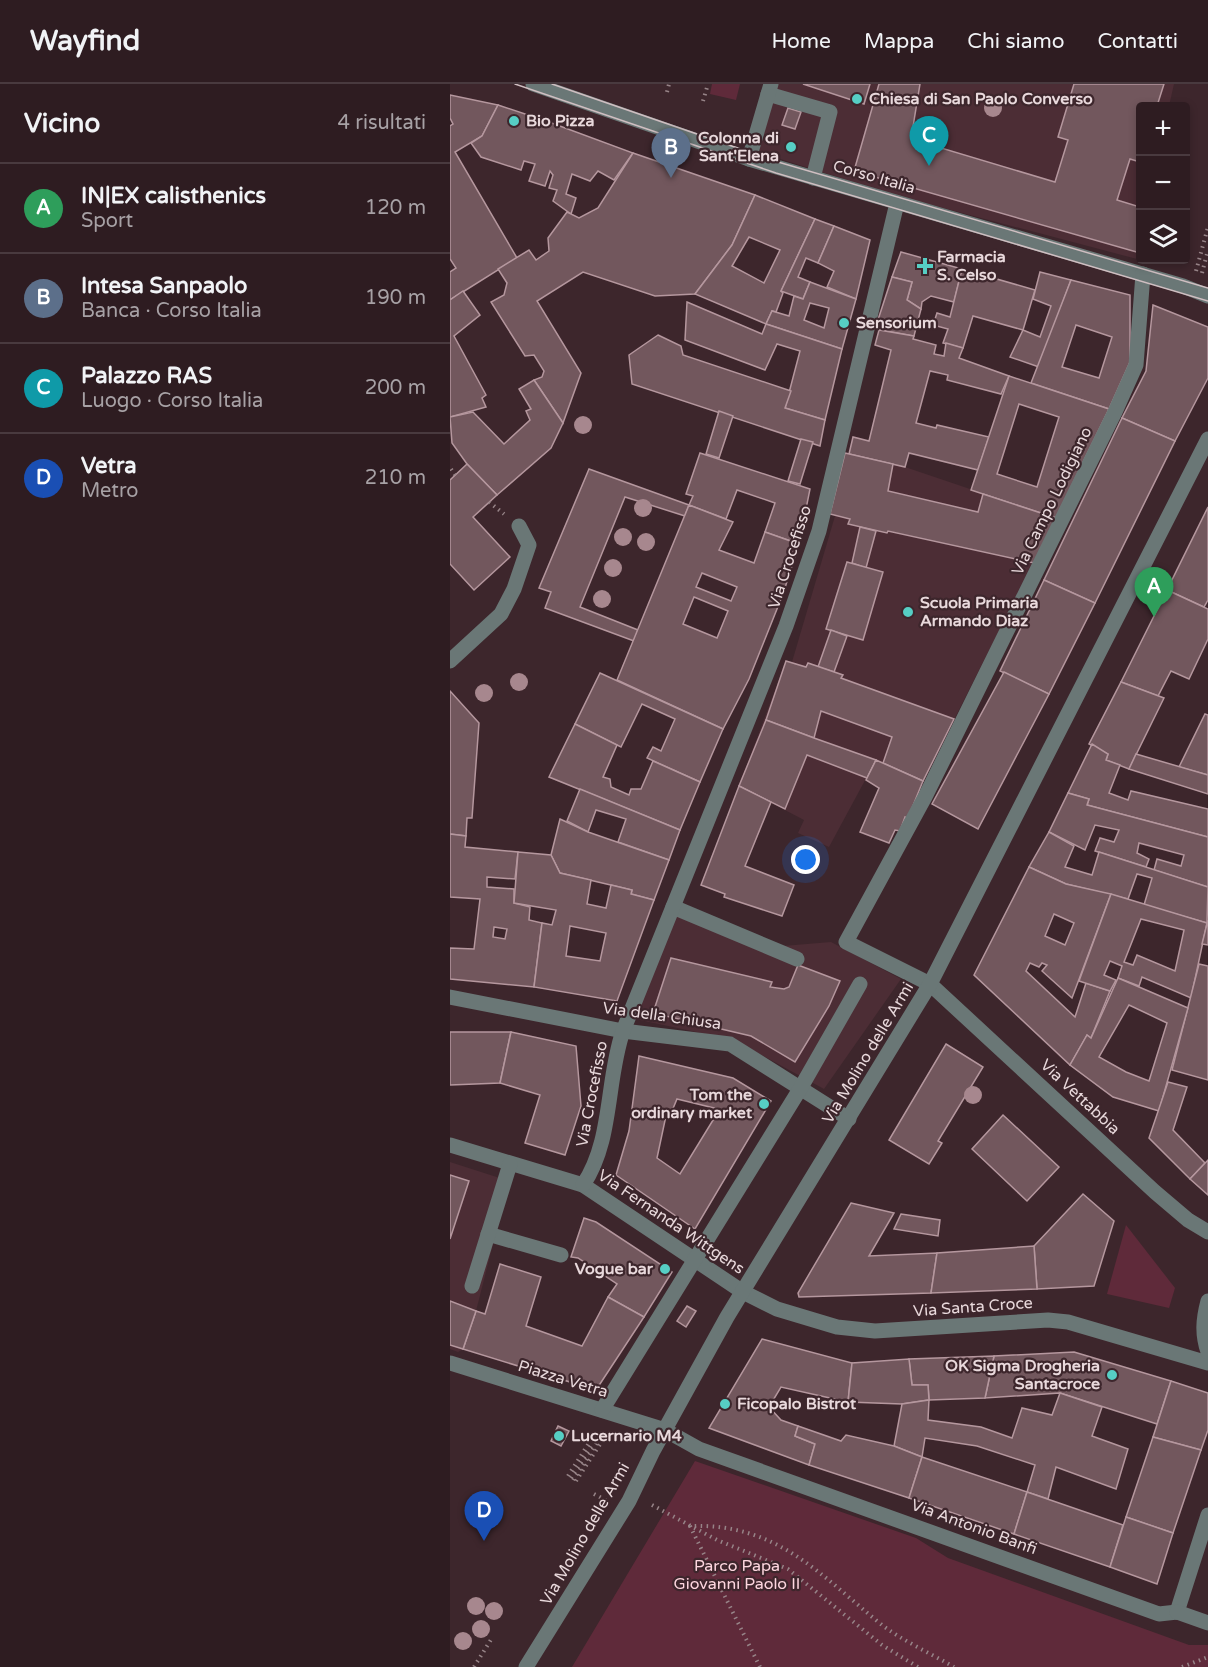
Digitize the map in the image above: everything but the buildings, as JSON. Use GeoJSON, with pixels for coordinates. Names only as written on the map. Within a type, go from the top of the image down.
{"type":"FeatureCollection","features":[{"type":"Feature","properties":{"kind":"street","name":"Corso Italia"},"geometry":{"type":"LineString","coordinates":[[533,84],[749,159],[1143,274],[1208,296]]}},
{"type":"Feature","properties":{"kind":"street"},"geometry":{"type":"LineString","coordinates":[[749,159],[769,89],[830,112],[813,178]]}},
{"type":"Feature","properties":{"kind":"street","name":"Via Crocefisso"},"geometry":{"type":"LineString","coordinates":[[583,1185],[598,1158],[616,1051],[623,1031],[786,626],[819,531],[897,203]]}},
{"type":"Feature","properties":{"kind":"street","name":"Via Campo Lodigiano"},"geometry":{"type":"LineString","coordinates":[[930,984],[846,942],[925,797],[1136,365],[1143,274]]}},
{"type":"Feature","properties":{"kind":"street","name":"Via Molino delle Armi"},"geometry":{"type":"LineString","coordinates":[[526,1667],[629,1501],[665,1430],[743,1292],[930,984],[1208,439]]}},
{"type":"Feature","properties":{"kind":"street"},"geometry":{"type":"LineString","coordinates":[[450,661],[501,614],[514,589],[529,546],[519,526]]}},
{"type":"Feature","properties":{"kind":"street"},"geometry":{"type":"LineString","coordinates":[[673,908],[797,959]]}},
{"type":"Feature","properties":{"kind":"street"},"geometry":{"type":"LineString","coordinates":[[602,1410],[800,1089],[860,984]]}},
{"type":"Feature","properties":{"kind":"street","name":"Via Vettabbia"},"geometry":{"type":"LineString","coordinates":[[930,984],[1155,1191],[1188,1220],[1208,1232]]}},
{"type":"Feature","properties":{"kind":"street","name":"Via della Chiusa"},"geometry":{"type":"LineString","coordinates":[[450,997],[623,1031],[730,1044],[756,1058],[849,1119]]}},
{"type":"Feature","properties":{"kind":"street","name":"Via Fernanda Wittgens"},"geometry":{"type":"LineString","coordinates":[[450,1145],[583,1185],[743,1292]]}},
{"type":"Feature","properties":{"kind":"street"},"geometry":{"type":"LineString","coordinates":[[472,1286],[510,1164]]}},
{"type":"Feature","properties":{"kind":"street"},"geometry":{"type":"LineString","coordinates":[[488,1234],[561,1255]]}},
{"type":"Feature","properties":{"kind":"street","name":"Via Santa Croce"},"geometry":{"type":"LineString","coordinates":[[743,1292],[777,1310],[854,1331],[1058,1321],[1208,1362]]}},
{"type":"Feature","properties":{"kind":"street"},"geometry":{"type":"LineString","coordinates":[[1208,1301],[1203,1321],[1204,1340],[1208,1352]]}},
{"type":"Feature","properties":{"kind":"street","name":"Piazza Vetra"},"geometry":{"type":"LineString","coordinates":[[450,1363],[665,1430]]}},
{"type":"Feature","properties":{"kind":"street","name":"Via Antonio Banfi"},"geometry":{"type":"LineString","coordinates":[[665,1430],[699,1449],[1159,1614],[1177,1612]]}},
{"type":"Feature","properties":{"kind":"street"},"geometry":{"type":"LineString","coordinates":[[1208,1515],[1177,1612],[1208,1623]]}},
{"type":"Feature","properties":{"kind":"path"},"geometry":{"type":"LineString","coordinates":[[667,92],[669,84]]}},
{"type":"Feature","properties":{"kind":"path"},"geometry":{"type":"LineString","coordinates":[[703,101],[708,84]]}},
{"type":"Feature","properties":{"kind":"path"},"geometry":{"type":"LineString","coordinates":[[1196,271],[1208,227]]}},
{"type":"Feature","properties":{"kind":"path"},"geometry":{"type":"LineString","coordinates":[[1205,272],[1208,250]]}},
{"type":"Feature","properties":{"kind":"path"},"geometry":{"type":"LineString","coordinates":[[451,469],[455,475]]}},
{"type":"Feature","properties":{"kind":"path"},"geometry":{"type":"LineString","coordinates":[[572,1479],[613,1425]]}},
{"type":"Feature","properties":{"kind":"path"},"geometry":{"type":"LineString","coordinates":[[572,1479],[605,1431]]}},
{"type":"Feature","properties":{"kind":"path"},"geometry":{"type":"LineString","coordinates":[[572,1479],[597,1437]]}},
{"type":"Feature","properties":{"kind":"path"},"geometry":{"type":"LineString","coordinates":[[572,1479],[589,1443]]}},
{"type":"Feature","properties":{"kind":"path"},"geometry":{"type":"LineString","coordinates":[[652,1505],[690,1526],[788,1569],[882,1645],[918,1667]]}},
{"type":"Feature","properties":{"kind":"path"},"geometry":{"type":"LineString","coordinates":[[690,1526],[721,1525],[791,1551],[811,1564],[884,1627],[954,1667]]}},
{"type":"Feature","properties":{"kind":"path"},"geometry":{"type":"LineString","coordinates":[[690,1526],[760,1667]]}},
{"type":"Feature","properties":{"kind":"path"},"geometry":{"type":"LineString","coordinates":[[474,1667],[492,1638]]}},
{"type":"Feature","properties":{"kind":"path"},"geometry":{"type":"LineString","coordinates":[[1182,1667],[1208,1657]]}},
{"type":"Feature","properties":{"kind":"shaded area"},"geometry":{"type":"Polygon","coordinates":[[[774,84],[1174,84],[1170,102],[1136,102],[1136,259],[898,196],[755,151],[774,84]]]}},
{"type":"Feature","properties":{"kind":"shaded area","name":"Scuola Primaria Armando Diaz"},"geometry":{"type":"Polygon","coordinates":[[[845,453],[905,467],[1056,518],[923,781],[876,760],[829,847],[798,833],[804,820],[739,786],[786,661],[792,662],[835,516],[830,514],[845,453]]]}},
{"type":"Feature","properties":{"kind":"shaded area"},"geometry":{"type":"Polygon","coordinates":[[[676,915],[760,948],[831,942],[901,979],[824,1089],[734,1040],[635,1019],[676,915]]]}},
{"type":"Feature","properties":{"kind":"shaded area"},"geometry":{"type":"Polygon","coordinates":[[[450,1162],[509,1181],[476,1311],[463,1349],[458,1352],[450,1349],[450,1162]]]}},
{"type":"Feature","properties":{"kind":"green space"},"geometry":{"type":"Polygon","coordinates":[[[712,84],[740,84],[736,100],[710,94],[712,84]]]}},
{"type":"Feature","properties":{"kind":"green space"},"geometry":{"type":"Polygon","coordinates":[[[1126,1225],[1175,1288],[1169,1308],[1107,1294],[1126,1225]]]}},
{"type":"Feature","properties":{"kind":"green space","name":"Parco Papa Giovanni Paolo II"},"geometry":{"type":"Polygon","coordinates":[[[695,1461],[916,1538],[948,1558],[1189,1645],[1208,1645],[1208,1667],[572,1667],[695,1461]]]}},
{"type":"Feature","properties":{"kind":"tram line"},"geometry":{"type":"LineString","coordinates":[[515,84],[776,173],[1208,301]]}},
{"type":"Feature","properties":{"kind":"tram line"},"geometry":{"type":"LineString","coordinates":[[552,84],[778,162],[1208,288]]}},
{"type":"Feature","properties":{"kind":"place","name":"Chiesa di San Paolo Converso"},"geometry":{"type":"Point","coordinates":[857,99]}},
{"type":"Feature","properties":{"kind":"place","name":"Bio Pizza"},"geometry":{"type":"Point","coordinates":[514,121]}},
{"type":"Feature","properties":{"kind":"place","name":"Colonna di Sant'Elena"},"geometry":{"type":"Point","coordinates":[791,147]}},
{"type":"Feature","properties":{"kind":"place","name":"Palazzo RAS"},"geometry":{"type":"Point","coordinates":[929,166]}},
{"type":"Feature","properties":{"kind":"place","name":"Intesa Sanpaolo"},"geometry":{"type":"Point","coordinates":[671,178]}},
{"type":"Feature","properties":{"kind":"place","name":"Farmacia S. Celso"},"geometry":{"type":"Point","coordinates":[925,266]}},
{"type":"Feature","properties":{"kind":"place","name":"Sensorium"},"geometry":{"type":"Point","coordinates":[844,323]}},
{"type":"Feature","properties":{"kind":"place","name":"Scuola Primaria Armando Diaz"},"geometry":{"type":"Point","coordinates":[908,612]}},
{"type":"Feature","properties":{"kind":"place","name":"IN|EX calisthenics"},"geometry":{"type":"Point","coordinates":[1154,617]}},
{"type":"Feature","properties":{"kind":"place","name":"Tom the ordinary market"},"geometry":{"type":"Point","coordinates":[764,1104]}},
{"type":"Feature","properties":{"kind":"place","name":"Vogue bar"},"geometry":{"type":"Point","coordinates":[665,1269]}},
{"type":"Feature","properties":{"kind":"place","name":"OK Sigma Drogheria Santacroce"},"geometry":{"type":"Point","coordinates":[1112,1375]}},
{"type":"Feature","properties":{"kind":"place","name":"Ficopalo Bistrot"},"geometry":{"type":"Point","coordinates":[725,1404]}},
{"type":"Feature","properties":{"kind":"place","name":"Lucernario M4"},"geometry":{"type":"Point","coordinates":[559,1436]}},
{"type":"Feature","properties":{"kind":"place","name":"Vetra"},"geometry":{"type":"Point","coordinates":[484,1541]}}]}
